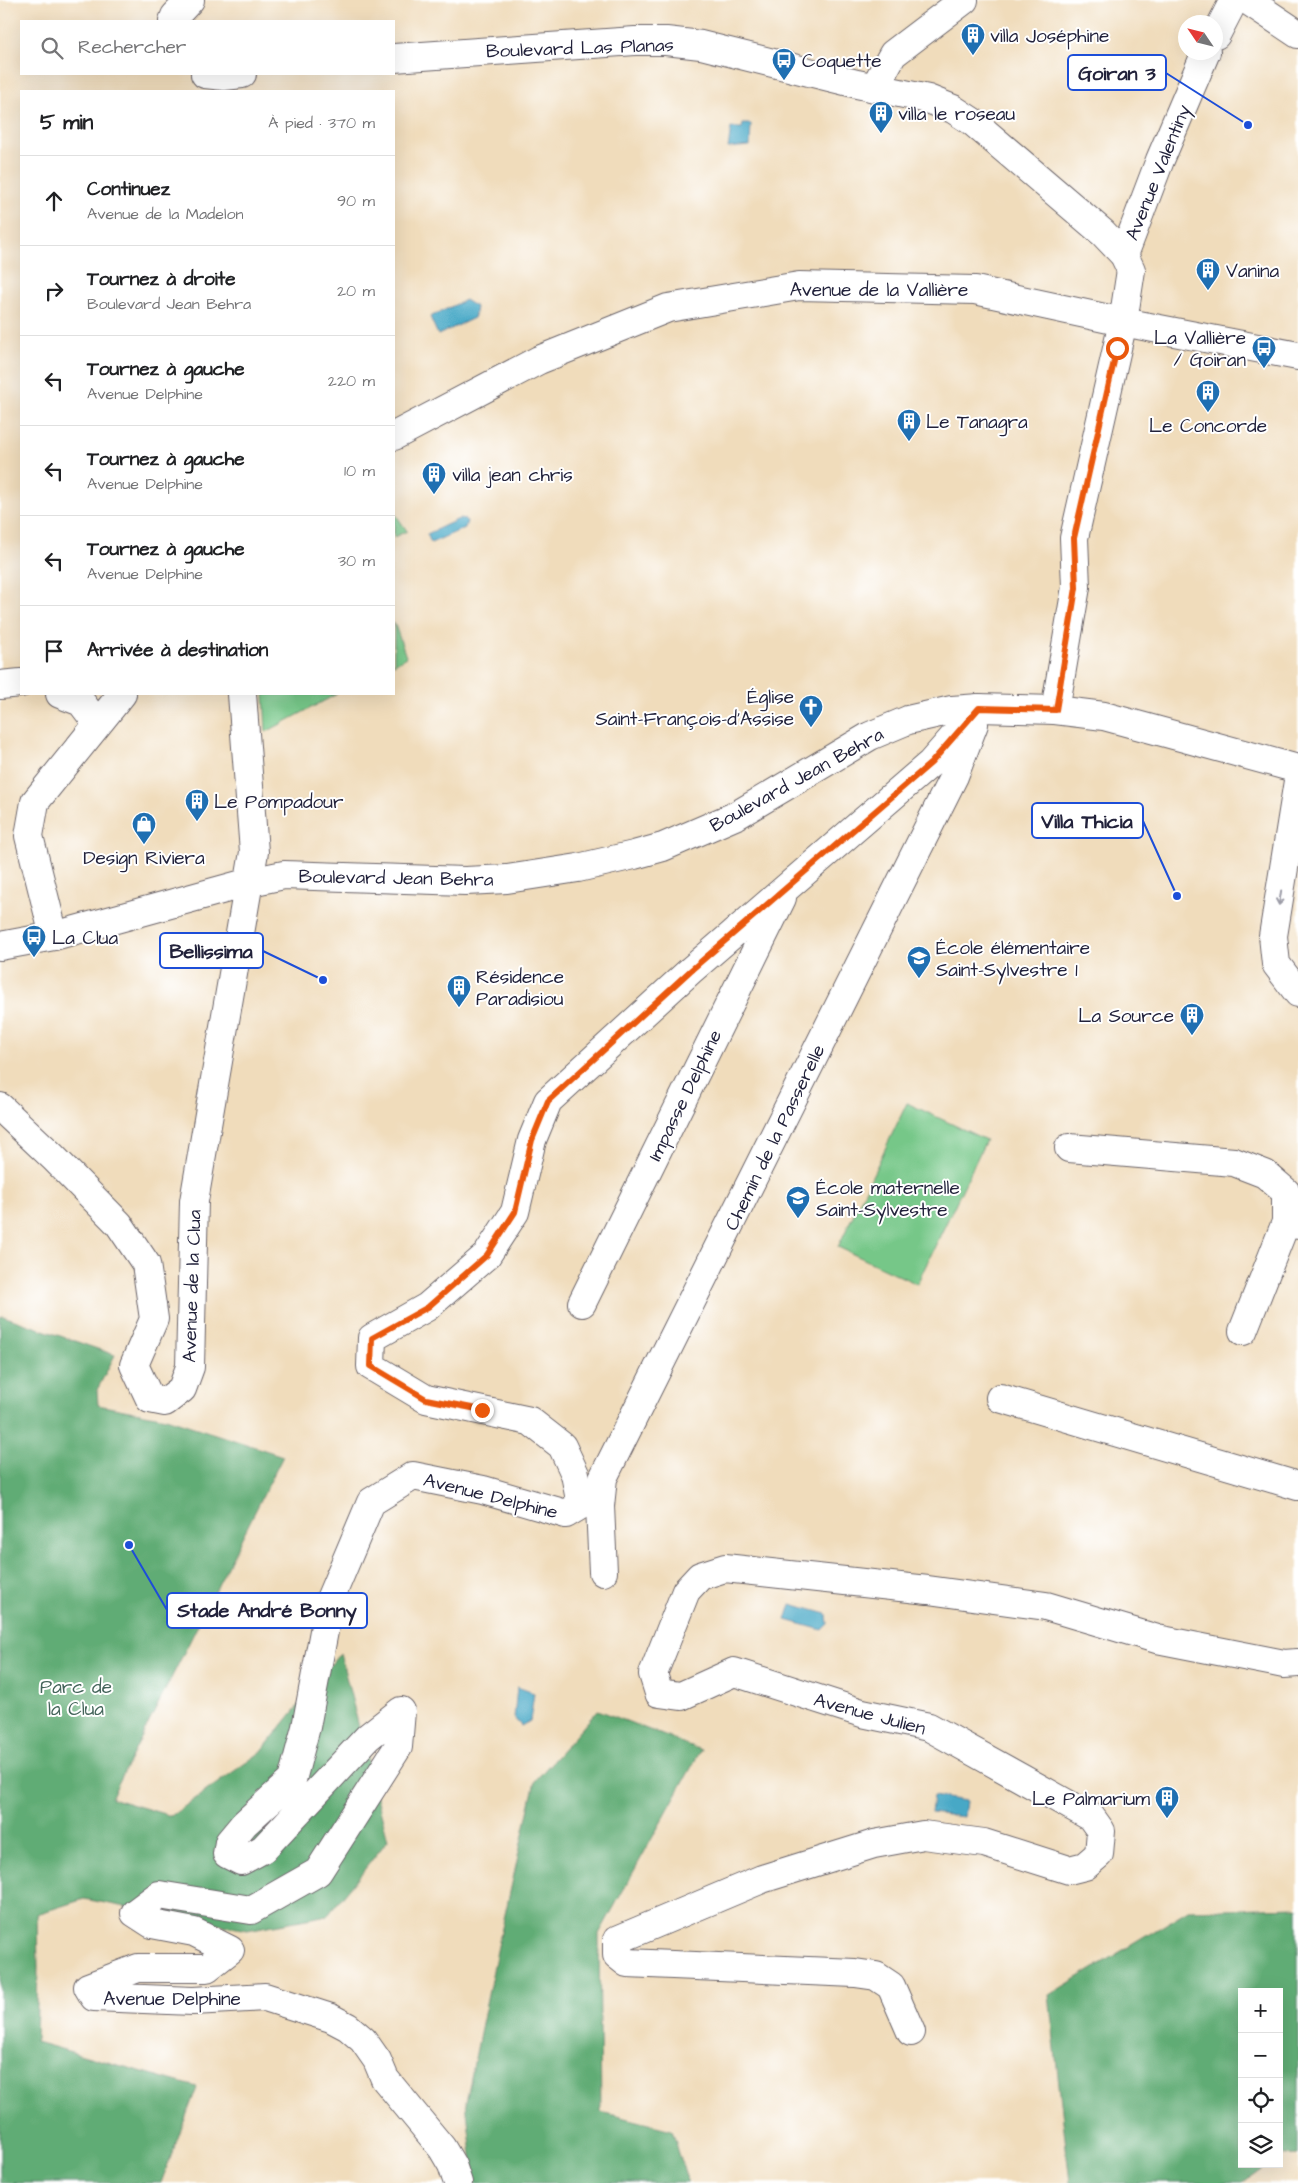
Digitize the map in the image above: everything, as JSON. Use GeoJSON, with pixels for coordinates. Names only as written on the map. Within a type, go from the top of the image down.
{"type":"FeatureCollection","features":[{"type":"Feature","properties":{"kind":"street"},"geometry":{"type":"LineString","coordinates":[[173,20],[190,0]]}},
{"type":"Feature","properties":{"kind":"street"},"geometry":{"type":"LineString","coordinates":[[874,88],[893,54],[964,0]]}},
{"type":"Feature","properties":{"kind":"street"},"geometry":{"type":"LineString","coordinates":[[1223,21],[1234,0]]}},
{"type":"Feature","properties":{"kind":"street"},"geometry":{"type":"LineString","coordinates":[[1247,0],[1298,34]]}},
{"type":"Feature","properties":{"kind":"street","name":"Boulevard Las Planas"},"geometry":{"type":"LineString","coordinates":[[395,58],[635,41],[666,41],[700,45],[874,88],[928,99],[953,109],[973,122],[1103,233],[1124,255]]}},
{"type":"Feature","properties":{"kind":"street","name":"Avenue Valentiny"},"geometry":{"type":"LineString","coordinates":[[1056,710],[1076,588],[1074,538],[1123,322],[1131,270],[1124,255],[1160,160],[1203,60]]}},
{"type":"Feature","properties":{"kind":"street"},"geometry":{"type":"LineString","coordinates":[[214,75],[233,75]]}},
{"type":"Feature","properties":{"kind":"street","name":"Avenue de la Vallière"},"geometry":{"type":"LineString","coordinates":[[395,435],[539,360],[668,308],[799,286],[975,290],[1123,322],[1298,356]]}},
{"type":"Feature","properties":{"kind":"street"},"geometry":{"type":"LineString","coordinates":[[0,685],[20,683]]}},
{"type":"Feature","properties":{"kind":"street"},"geometry":{"type":"LineString","coordinates":[[63,695],[81,702],[98,723]]}},
{"type":"Feature","properties":{"kind":"street"},"geometry":{"type":"LineString","coordinates":[[54,936],[29,836],[35,802],[121,695]]}},
{"type":"Feature","properties":{"kind":"street"},"geometry":{"type":"LineString","coordinates":[[242,695],[254,852],[250,882]]}},
{"type":"Feature","properties":{"kind":"street","name":"Boulevard Jean Behra"},"geometry":{"type":"LineString","coordinates":[[0,946],[54,936],[250,882],[284,875],[465,881],[507,879],[578,868],[634,855],[663,847],[737,815],[870,736],[908,720],[934,713],[979,708],[1056,710],[1104,716],[1298,769]]}},
{"type":"Feature","properties":{"kind":"street","name":"Avenue Delphine"},"geometry":{"type":"LineString","coordinates":[[458,2183],[452,2165],[442,2148],[385,2080],[377,2060],[363,2040],[348,2027],[331,2018],[265,1997],[193,2001],[94,1997],[88,1987],[138,1968],[207,1968],[230,1950],[194,1932],[152,1924],[135,1913],[159,1895],[251,1910],[318,1872],[398,1746],[401,1711],[368,1737],[263,1848],[241,1861],[227,1854],[229,1842],[244,1824],[292,1780],[306,1727],[330,1599],[371,1502],[413,1476],[484,1490],[566,1514],[581,1505],[575,1474],[562,1446],[530,1421],[426,1399],[371,1366],[372,1338],[428,1307],[487,1255],[515,1212],[532,1140],[548,1101],[690,971],[931,763],[979,708]]}},
{"type":"Feature","properties":{"kind":"street","name":"Chemin de la Passerelle"},"geometry":{"type":"LineString","coordinates":[[603,1572],[600,1506],[603,1478],[954,776],[979,708]]}},
{"type":"Feature","properties":{"kind":"street"},"geometry":{"type":"LineString","coordinates":[[1297,992],[1276,964],[1274,936],[1298,781]]}},
{"type":"Feature","properties":{"kind":"street","name":"Avenue de la Clua"},"geometry":{"type":"LineString","coordinates":[[0,1107],[53,1157],[119,1224],[146,1264],[154,1319],[134,1364],[150,1398],[165,1402],[182,1388],[190,1367],[194,1201],[250,882]]}},
{"type":"Feature","properties":{"kind":"street","name":"Impasse Delphine"},"geometry":{"type":"LineString","coordinates":[[582,1303],[787,888]]}},
{"type":"Feature","properties":{"kind":"street"},"geometry":{"type":"LineString","coordinates":[[1069,1148],[1234,1162],[1265,1174],[1286,1192],[1292,1223],[1243,1330]]}},
{"type":"Feature","properties":{"kind":"street"},"geometry":{"type":"LineString","coordinates":[[1000,1398],[1298,1486]]}},
{"type":"Feature","properties":{"kind":"street","name":"Avenue Julien"},"geometry":{"type":"LineString","coordinates":[[911,2032],[891,1986],[876,1976],[855,1973],[627,1962],[617,1955],[617,1940],[762,1879],[874,1844],[923,1836],[984,1843],[1069,1870],[1085,1866],[1099,1854],[1101,1831],[1091,1817],[929,1728],[862,1713],[734,1672],[681,1696],[660,1693],[653,1674],[686,1591],[700,1576],[725,1568],[928,1590],[1046,1606],[1157,1638],[1284,1664],[1298,1663]]}},
{"type":"Feature","properties":{"kind":"green space"},"geometry":{"type":"Polygon","coordinates":[[[395,513],[407,531],[395,537],[395,513]]]}},
{"type":"Feature","properties":{"kind":"green space"},"geometry":{"type":"Polygon","coordinates":[[[395,625],[406,657],[395,663],[395,625]]]}},
{"type":"Feature","properties":{"kind":"green space"},"geometry":{"type":"Polygon","coordinates":[[[264,695],[335,695],[266,732],[264,695]]]}},
{"type":"Feature","properties":{"kind":"green space"},"geometry":{"type":"Polygon","coordinates":[[[907,1103],[986,1140],[917,1284],[838,1247],[907,1103]]]}},
{"type":"Feature","properties":{"kind":"green space","name":"Parc de la Clua"},"geometry":{"type":"Polygon","coordinates":[[[3,1316],[115,1355],[97,1390],[98,1405],[166,1418],[283,1456],[111,1798],[171,1816],[261,1752],[340,1653],[388,1840],[328,1915],[247,1930],[84,1899],[37,1914],[36,2042],[197,2087],[161,2183],[0,2183],[0,1317],[3,1316]]]}},
{"type":"Feature","properties":{"kind":"green space"},"geometry":{"type":"Polygon","coordinates":[[[598,1710],[701,1750],[599,1934],[601,2112],[672,2130],[688,2183],[475,2183],[466,2102],[499,1941],[535,1781],[598,1710]]]}},
{"type":"Feature","properties":{"kind":"green space"},"geometry":{"type":"Polygon","coordinates":[[[1298,1907],[1298,2155],[1283,2156],[1283,1988],[1238,1988],[1238,2168],[1263,2168],[1242,2183],[1070,2183],[1049,1995],[1189,1910],[1298,1907]]]}},
{"type":"Feature","properties":{"kind":"water"},"geometry":{"type":"Polygon","coordinates":[[[743,124],[751,124],[750,146],[728,148],[731,128],[742,128],[743,124]]]}},
{"type":"Feature","properties":{"kind":"water"},"geometry":{"type":"Polygon","coordinates":[[[465,300],[476,307],[474,318],[438,335],[430,317],[465,300]]]}},
{"type":"Feature","properties":{"kind":"water"},"geometry":{"type":"Polygon","coordinates":[[[461,518],[467,521],[465,528],[431,543],[427,534],[461,518]]]}},
{"type":"Feature","properties":{"kind":"water"},"geometry":{"type":"Polygon","coordinates":[[[791,1604],[827,1614],[828,1624],[822,1630],[786,1620],[791,1604]]]}},
{"type":"Feature","properties":{"kind":"water"},"geometry":{"type":"Polygon","coordinates":[[[517,1687],[534,1693],[530,1721],[521,1726],[514,1718],[517,1687]]]}},
{"type":"Feature","properties":{"kind":"water"},"geometry":{"type":"Polygon","coordinates":[[[933,1796],[966,1801],[964,1817],[931,1813],[933,1796]]]}},
{"type":"Feature","properties":{"kind":"place","name":"villa Joséphine"},"geometry":{"type":"Point","coordinates":[973,56]}},
{"type":"Feature","properties":{"kind":"place","name":"Coquette"},"geometry":{"type":"Point","coordinates":[784,81]}},
{"type":"Feature","properties":{"kind":"place","name":"Goiran 3"},"geometry":{"type":"Point","coordinates":[1248,125]}},
{"type":"Feature","properties":{"kind":"place","name":"villa le roseau"},"geometry":{"type":"Point","coordinates":[881,134]}},
{"type":"Feature","properties":{"kind":"place","name":"Vanina"},"geometry":{"type":"Point","coordinates":[1208,291]}},
{"type":"Feature","properties":{"kind":"place","name":"La Vallière / Goiran"},"geometry":{"type":"Point","coordinates":[1264,369]}},
{"type":"Feature","properties":{"kind":"place","name":"Le Concorde"},"geometry":{"type":"Point","coordinates":[1208,413]}},
{"type":"Feature","properties":{"kind":"place","name":"Le Tanagra"},"geometry":{"type":"Point","coordinates":[909,442]}},
{"type":"Feature","properties":{"kind":"place","name":"villa jean chris"},"geometry":{"type":"Point","coordinates":[434,495]}},
{"type":"Feature","properties":{"kind":"place","name":"Église Saint-François-d'Assise"},"geometry":{"type":"Point","coordinates":[811,728]}},
{"type":"Feature","properties":{"kind":"place","name":"Le Pompadour"},"geometry":{"type":"Point","coordinates":[197,822]}},
{"type":"Feature","properties":{"kind":"place","name":"Design Riviera"},"geometry":{"type":"Point","coordinates":[144,845]}},
{"type":"Feature","properties":{"kind":"place","name":"Villa Thicia"},"geometry":{"type":"Point","coordinates":[1177,896]}},
{"type":"Feature","properties":{"kind":"place","name":"La Clua"},"geometry":{"type":"Point","coordinates":[34,958]}},
{"type":"Feature","properties":{"kind":"place","name":"École élémentaire Saint-Sylvestre 1"},"geometry":{"type":"Point","coordinates":[919,979]}},
{"type":"Feature","properties":{"kind":"place","name":"Bellissima"},"geometry":{"type":"Point","coordinates":[323,980]}},
{"type":"Feature","properties":{"kind":"place","name":"Résidence Paradisiou"},"geometry":{"type":"Point","coordinates":[459,1008]}},
{"type":"Feature","properties":{"kind":"place","name":"La Source"},"geometry":{"type":"Point","coordinates":[1192,1036]}},
{"type":"Feature","properties":{"kind":"place","name":"École maternelle Saint-Sylvestre"},"geometry":{"type":"Point","coordinates":[798,1219]}},
{"type":"Feature","properties":{"kind":"place","name":"Stade André Bonny"},"geometry":{"type":"Point","coordinates":[129,1545]}},
{"type":"Feature","properties":{"kind":"place","name":"Le Palmarium"},"geometry":{"type":"Point","coordinates":[1167,1819]}},
{"type":"Feature","properties":{"kind":"route"},"geometry":{"type":"LineString","coordinates":[[482,1410],[426,1399],[371,1366],[372,1338],[428,1307],[487,1255],[515,1212],[532,1140],[548,1101],[690,971],[931,763],[979,708],[1056,710],[1076,588],[1074,538],[1117,348]]}}]}
